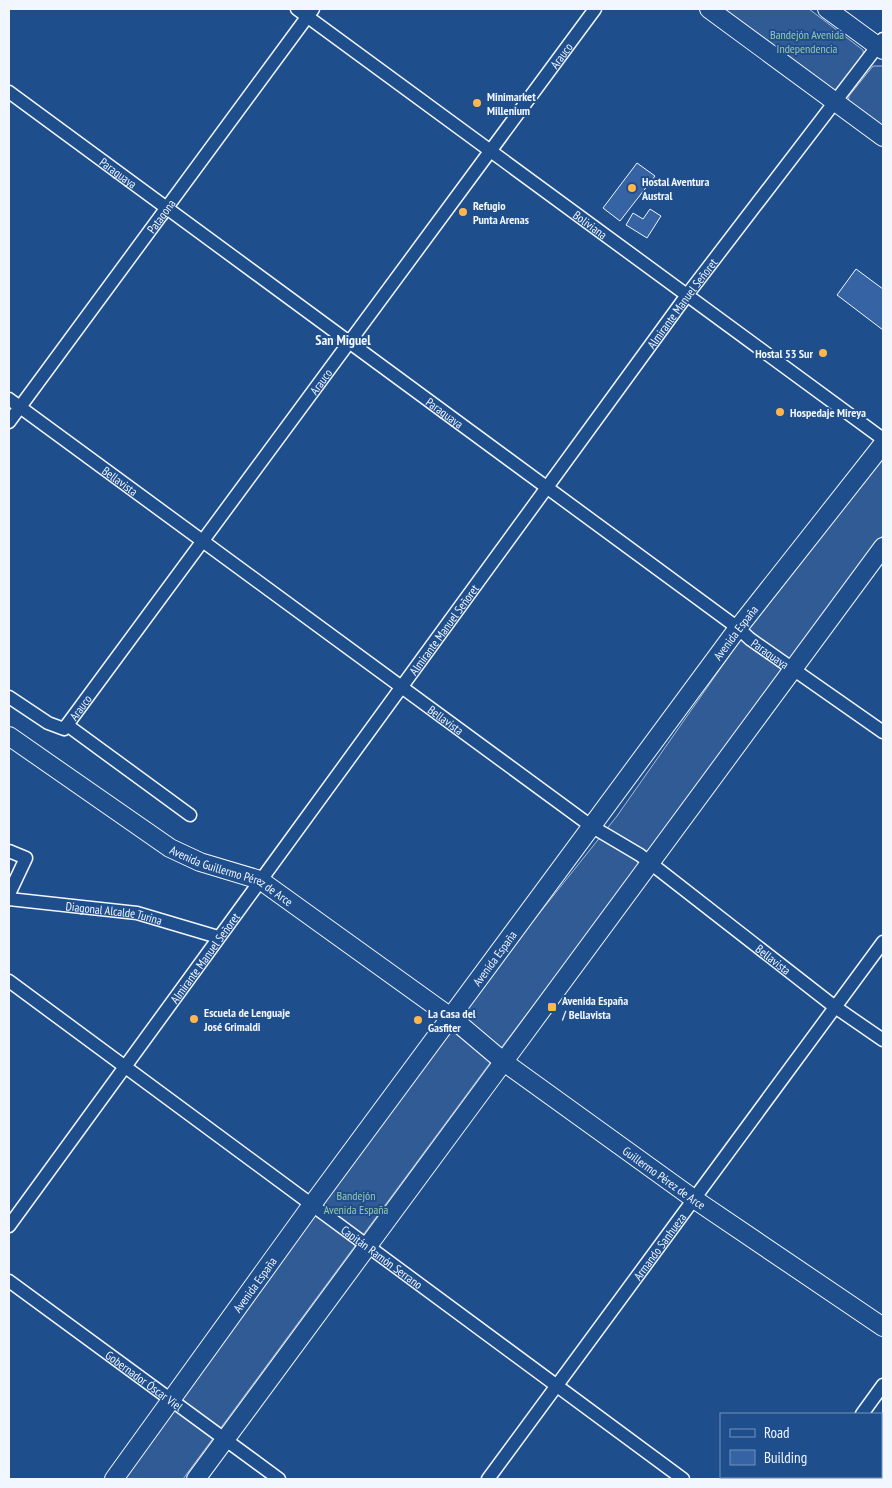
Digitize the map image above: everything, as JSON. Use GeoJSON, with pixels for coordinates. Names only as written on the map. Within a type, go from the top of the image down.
{"type":"FeatureCollection","features":[{"type":"Feature","properties":{"kind":"main road"},"geometry":{"type":"LineString","coordinates":[[709,9],[883,138]]}},
{"type":"Feature","properties":{"kind":"main road"},"geometry":{"type":"LineString","coordinates":[[828,9],[882,45]]}},
{"type":"Feature","properties":{"kind":"main road","name":"Avenida España"},"geometry":{"type":"LineString","coordinates":[[114,1479],[311,1206],[452,1018],[738,628],[883,444]]}},
{"type":"Feature","properties":{"kind":"main road"},"geometry":{"type":"LineString","coordinates":[[196,1479],[883,547]]}},
{"type":"Feature","properties":{"kind":"main road","name":"Avenida Guillermo Pérez de Arce"},"geometry":{"type":"LineString","coordinates":[[9,736],[170,848],[200,862],[260,880],[452,1018]]}},
{"type":"Feature","properties":{"kind":"main road","name":"Guillermo Pérez de Arce"},"geometry":{"type":"LineString","coordinates":[[452,1018],[504,1062],[694,1199],[883,1327]]}},
{"type":"Feature","properties":{"kind":"street","name":"Arauco"},"geometry":{"type":"LineString","coordinates":[[65,727],[595,9]]}},
{"type":"Feature","properties":{"kind":"street","name":"Boliviana"},"geometry":{"type":"LineString","coordinates":[[306,11],[490,151],[883,439]]}},
{"type":"Feature","properties":{"kind":"street","name":"Patagona"},"geometry":{"type":"LineString","coordinates":[[9,422],[166,208],[306,11]]}},
{"type":"Feature","properties":{"kind":"street","name":"Almirante Manuel Señoret"},"geometry":{"type":"LineString","coordinates":[[9,1226],[688,295],[835,102],[882,45]]}},
{"type":"Feature","properties":{"kind":"street","name":"Paraguaya"},"geometry":{"type":"LineString","coordinates":[[9,92],[738,628],[750,639],[883,732]]}},
{"type":"Feature","properties":{"kind":"street","name":"Bellavista"},"geometry":{"type":"LineString","coordinates":[[9,399],[591,826],[651,863],[835,1007],[883,1040]]}},
{"type":"Feature","properties":{"kind":"street"},"geometry":{"type":"LineString","coordinates":[[9,696],[48,724],[65,727],[190,815]]}},
{"type":"Feature","properties":{"kind":"street"},"geometry":{"type":"LineString","coordinates":[[9,851],[26,858],[9,894]]}},
{"type":"Feature","properties":{"kind":"street","name":"Diagonal Alcalde Turina"},"geometry":{"type":"LineString","coordinates":[[9,899],[137,913],[218,937]]}},
{"type":"Feature","properties":{"kind":"street","name":"Armando Sanhueza"},"geometry":{"type":"LineString","coordinates":[[488,1479],[883,942]]}},
{"type":"Feature","properties":{"kind":"street","name":"Capitán Ramón Serrano"},"geometry":{"type":"LineString","coordinates":[[9,982],[683,1479]]}},
{"type":"Feature","properties":{"kind":"street","name":"Gobernador Óscar Viel"},"geometry":{"type":"LineString","coordinates":[[9,1281],[279,1479]]}},
{"type":"Feature","properties":{"kind":"street"},"geometry":{"type":"LineString","coordinates":[[863,1413],[883,1385]]}},
{"type":"Feature","properties":{"kind":"shaded area","name":"Bandejón Avenida Independencia"},"geometry":{"type":"Polygon","coordinates":[[[716,9],[809,9],[863,50],[864,59],[836,91],[716,9]]]}},
{"type":"Feature","properties":{"kind":"shaded area","name":"Bandejón Avenida Independencia"},"geometry":{"type":"Polygon","coordinates":[[[873,66],[883,66],[883,132],[848,106],[849,96],[873,66]]]}},
{"type":"Feature","properties":{"kind":"shaded area","name":"Bandejón Avenida España"},"geometry":{"type":"Polygon","coordinates":[[[883,458],[883,535],[786,663],[683,808],[501,1048],[183,1479],[118,1479],[454,1020],[617,816],[739,642],[883,458]]]}},
{"type":"Feature","properties":{"kind":"building","name":"Hostal Aventura Austral"},"geometry":{"type":"Polygon","coordinates":[[[637,163],[655,176],[620,221],[603,208],[637,163]]]}},
{"type":"Feature","properties":{"kind":"building"},"geometry":{"type":"Polygon","coordinates":[[[650,209],[661,216],[647,238],[626,225],[633,213],[643,219],[650,209]]]}},
{"type":"Feature","properties":{"kind":"building"},"geometry":{"type":"Polygon","coordinates":[[[856,269],[883,289],[883,330],[837,295],[856,269]]]}},
{"type":"Feature","properties":{"kind":"place","name":"Minimarket Millenium"},"geometry":{"type":"Point","coordinates":[477,103]}},
{"type":"Feature","properties":{"kind":"place","name":"Hostal Aventura Austral"},"geometry":{"type":"Point","coordinates":[632,188]}},
{"type":"Feature","properties":{"kind":"place","name":"Refugio Punta Arenas"},"geometry":{"type":"Point","coordinates":[463,212]}},
{"type":"Feature","properties":{"kind":"place","name":"Hostal 53 Sur"},"geometry":{"type":"Point","coordinates":[823,353]}},
{"type":"Feature","properties":{"kind":"place","name":"Hospedaje Mireya"},"geometry":{"type":"Point","coordinates":[780,412]}},
{"type":"Feature","properties":{"kind":"place","name":"Avenida España / Bellavista"},"geometry":{"type":"Point","coordinates":[552,1007]}},
{"type":"Feature","properties":{"kind":"place","name":"Escuela de Lenguaje José Grimaldi"},"geometry":{"type":"Point","coordinates":[194,1019]}},
{"type":"Feature","properties":{"kind":"place","name":"La Casa del Gasfiter"},"geometry":{"type":"Point","coordinates":[418,1020]}},
{"type":"Feature","properties":{"kind":"district","name":"San Miguel"},"geometry":{"type":"Point","coordinates":[343,340]}}]}
